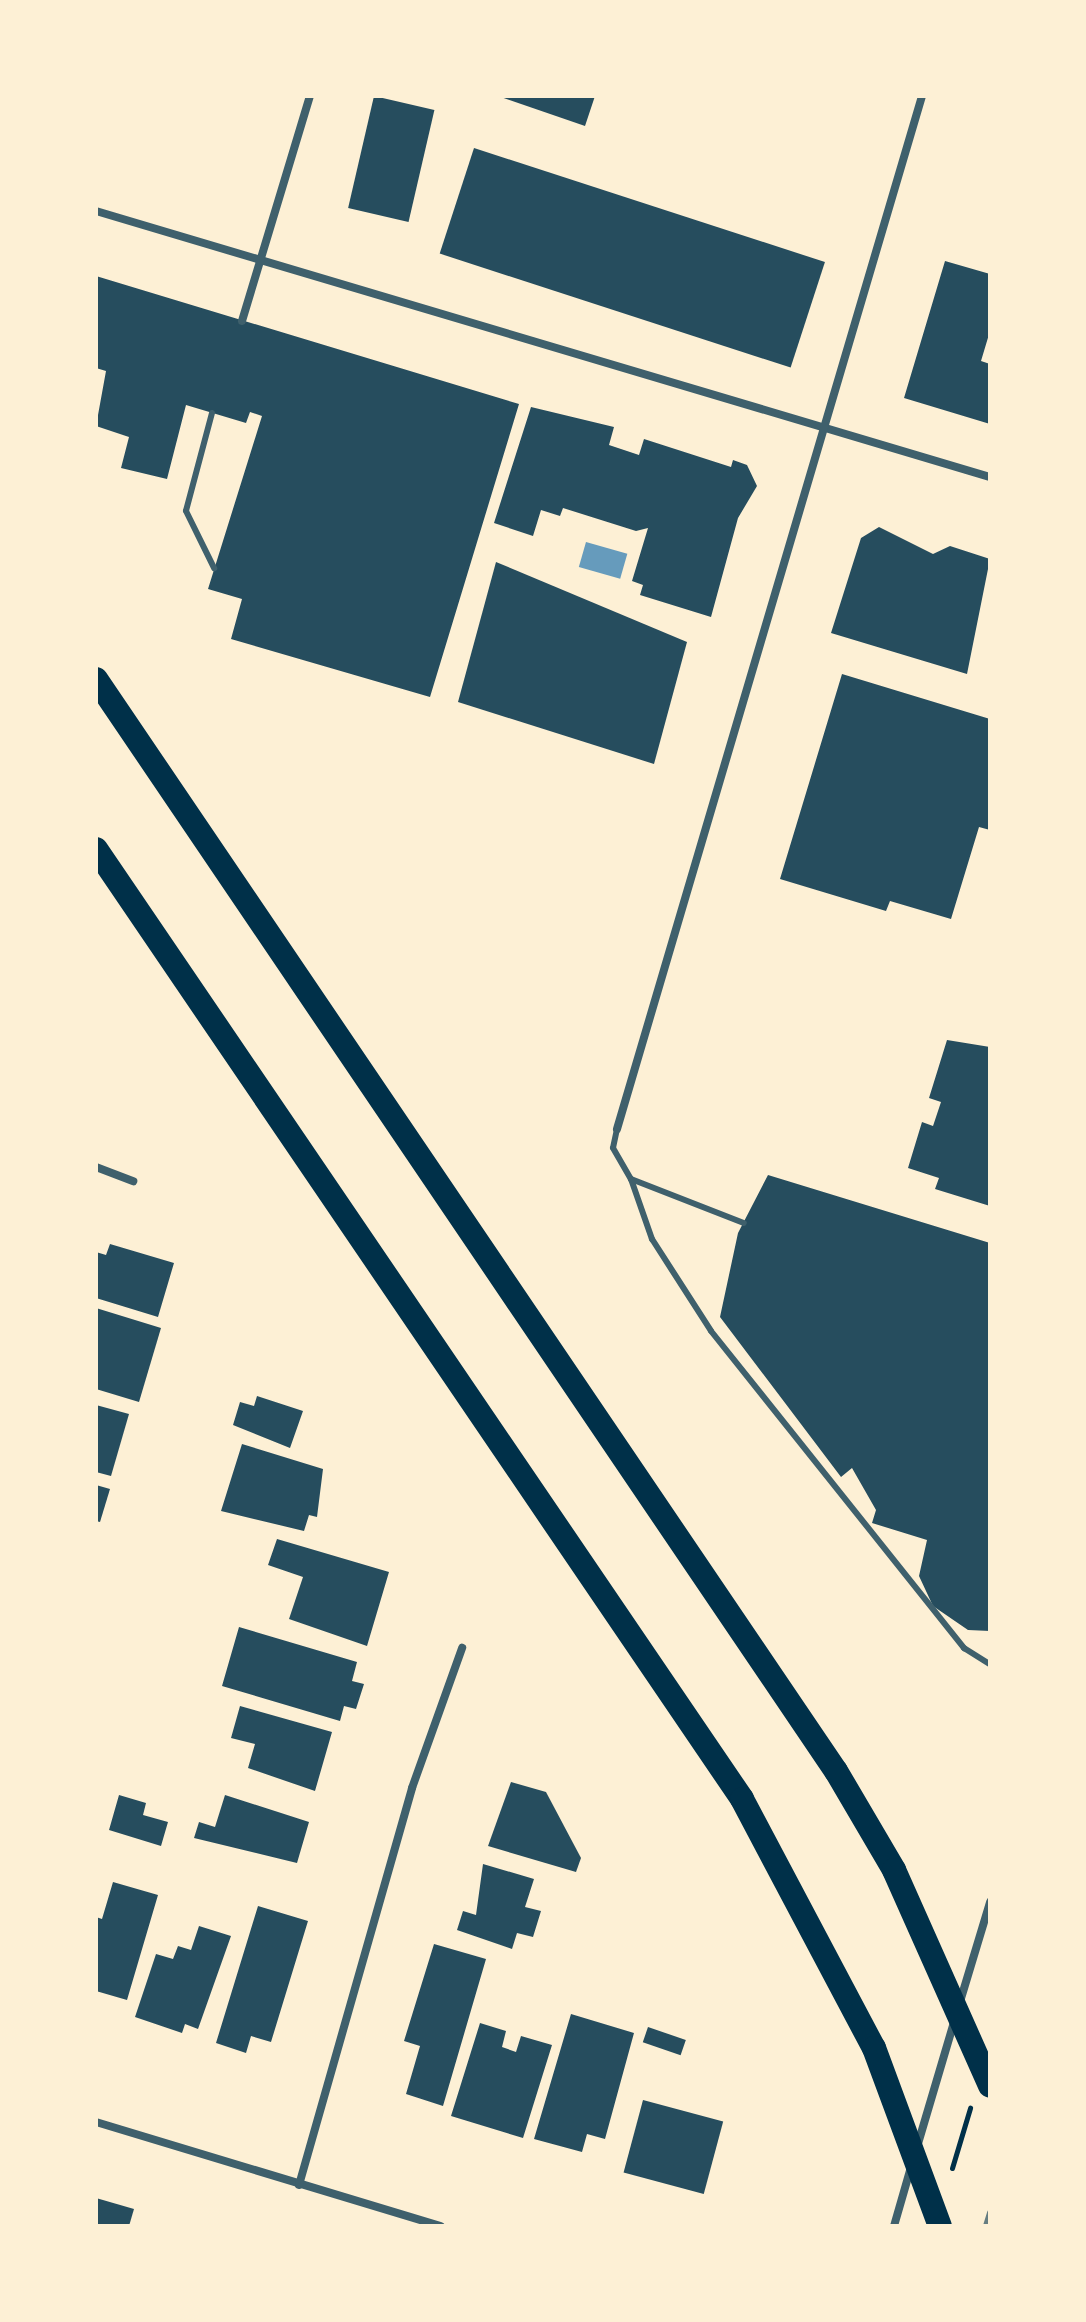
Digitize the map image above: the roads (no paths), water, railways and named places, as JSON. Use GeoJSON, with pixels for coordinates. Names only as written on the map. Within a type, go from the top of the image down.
{"type":"FeatureCollection","features":[{"type":"Feature","properties":{"kind":"highway"},"geometry":{"type":"LineString","coordinates":[[96,679],[765,1660],[874,1835],[982,2092]]}},
{"type":"Feature","properties":{"kind":"highway"},"geometry":{"type":"LineString","coordinates":[[96,849],[704,1741],[837,1967],[940,2226]]}},
{"type":"Feature","properties":{"kind":"street"},"geometry":{"type":"LineString","coordinates":[[242,321],[310,96]]}},
{"type":"Feature","properties":{"kind":"street"},"geometry":{"type":"LineString","coordinates":[[617,1129],[821,429],[922,96]]}},
{"type":"Feature","properties":{"kind":"street"},"geometry":{"type":"LineString","coordinates":[[96,211],[990,477]]}},
{"type":"Feature","properties":{"kind":"street"},"geometry":{"type":"LineString","coordinates":[[96,1167],[133,1181]]}},
{"type":"Feature","properties":{"kind":"street"},"geometry":{"type":"LineString","coordinates":[[299,2185],[412,1788],[462,1648]]}},
{"type":"Feature","properties":{"kind":"street"},"geometry":{"type":"LineString","coordinates":[[894,2226],[990,1902]]}},
{"type":"Feature","properties":{"kind":"street"},"geometry":{"type":"LineString","coordinates":[[96,2122],[441,2226]]}},
{"type":"Feature","properties":{"kind":"lane"},"geometry":{"type":"LineString","coordinates":[[212,413],[186,511],[214,568]]}},
{"type":"Feature","properties":{"kind":"lane"},"geometry":{"type":"LineString","coordinates":[[617,1129],[613,1148],[631,1179],[652,1239],[711,1331],[964,1648],[990,1664]]}},
{"type":"Feature","properties":{"kind":"lane"},"geometry":{"type":"LineString","coordinates":[[631,1179],[744,1223]]}},
{"type":"Feature","properties":{"kind":"water"},"geometry":{"type":"Polygon","coordinates":[[[586,542],[627,554],[620,579],[579,567],[586,542]]]}},
{"type":"Feature","properties":{"kind":"railway"},"geometry":{"type":"LineString","coordinates":[[986,2226],[990,2213]]}}]}
